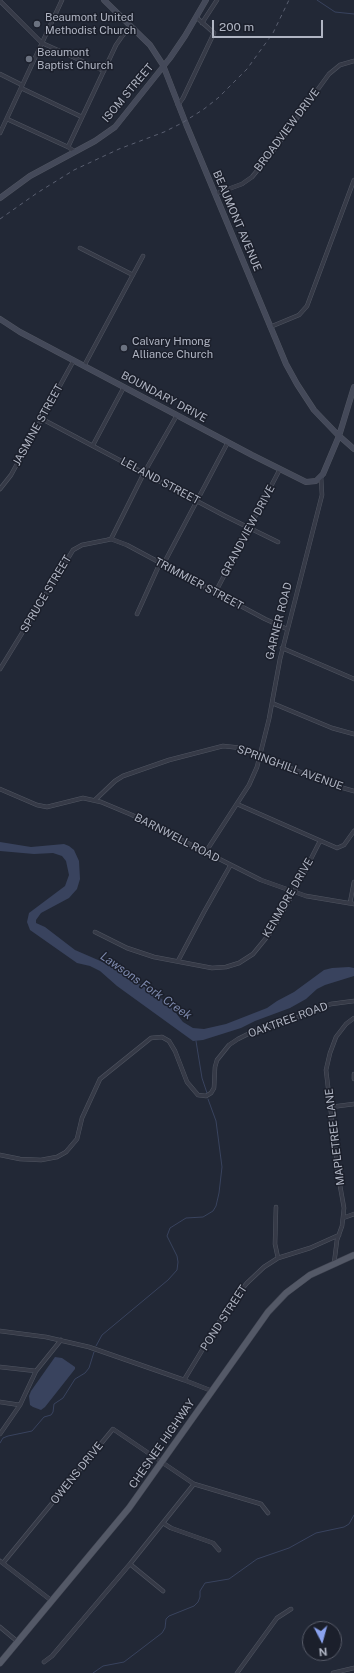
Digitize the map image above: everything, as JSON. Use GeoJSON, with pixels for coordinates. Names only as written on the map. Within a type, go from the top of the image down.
{"type":"FeatureCollection","features":[{"type":"Feature","properties":{"kind":"main road","name":"CHESNEE HIGHWAY"},"geometry":{"type":"LineString","coordinates":[[0,1663],[129,1508],[163,1462],[260,1322],[276,1303],[301,1281],[318,1270],[354,1255]]}},
{"type":"Feature","properties":{"kind":"street"},"geometry":{"type":"LineString","coordinates":[[0,133],[62,0]]}},
{"type":"Feature","properties":{"kind":"street","name":"BEAUMONT AVENUE"},"geometry":{"type":"LineString","coordinates":[[104,0],[153,49],[164,65],[178,105],[286,364],[302,393],[314,410],[339,436],[354,448]]}},
{"type":"Feature","properties":{"kind":"street","name":"ISOM STREET"},"geometry":{"type":"LineString","coordinates":[[0,198],[30,176],[95,141],[115,126],[164,65],[185,36],[206,0]]}},
{"type":"Feature","properties":{"kind":"street"},"geometry":{"type":"LineString","coordinates":[[202,23],[217,0]]}},
{"type":"Feature","properties":{"kind":"street"},"geometry":{"type":"LineString","coordinates":[[0,1],[42,43],[104,72]]}},
{"type":"Feature","properties":{"kind":"street"},"geometry":{"type":"LineString","coordinates":[[178,105],[183,98],[214,33],[196,16]]}},
{"type":"Feature","properties":{"kind":"street"},"geometry":{"type":"LineString","coordinates":[[68,147],[119,39],[132,27]]}},
{"type":"Feature","properties":{"kind":"street","name":"BROADVIEW DRIVE"},"geometry":{"type":"LineString","coordinates":[[215,194],[242,184],[252,177],[273,151],[329,74],[340,65],[346,62],[354,61]]}},
{"type":"Feature","properties":{"kind":"street"},"geometry":{"type":"LineString","coordinates":[[0,74],[82,117]]}},
{"type":"Feature","properties":{"kind":"street"},"geometry":{"type":"LineString","coordinates":[[6,119],[68,147],[74,152]]}},
{"type":"Feature","properties":{"kind":"street"},"geometry":{"type":"LineString","coordinates":[[270,327],[298,315],[307,306],[354,180]]}},
{"type":"Feature","properties":{"kind":"street"},"geometry":{"type":"LineString","coordinates":[[80,248],[133,275]]}},
{"type":"Feature","properties":{"kind":"street"},"geometry":{"type":"LineString","coordinates":[[84,366],[143,256]]}},
{"type":"Feature","properties":{"kind":"street","name":"BOUNDARY DRIVE"},"geometry":{"type":"LineString","coordinates":[[0,319],[20,332],[306,482],[312,482],[321,477]]}},
{"type":"Feature","properties":{"kind":"street","name":"JASMINE STREET"},"geometry":{"type":"LineString","coordinates":[[0,489],[11,475],[74,360]]}},
{"type":"Feature","properties":{"kind":"street"},"geometry":{"type":"LineString","coordinates":[[93,446],[124,387]]}},
{"type":"Feature","properties":{"kind":"street","name":"GARNER ROAD"},"geometry":{"type":"LineString","coordinates":[[205,853],[249,785],[260,756],[282,648],[322,495],[321,477],[339,436],[354,387]]}},
{"type":"Feature","properties":{"kind":"street"},"geometry":{"type":"LineString","coordinates":[[111,539],[144,473],[177,415]]}},
{"type":"Feature","properties":{"kind":"street","name":"LELAND STREET"},"geometry":{"type":"LineString","coordinates":[[42,419],[249,529],[278,542]]}},
{"type":"Feature","properties":{"kind":"street"},"geometry":{"type":"LineString","coordinates":[[137,614],[161,564],[197,501],[228,442]]}},
{"type":"Feature","properties":{"kind":"street","name":"GRANDVIEW DRIVE"},"geometry":{"type":"LineString","coordinates":[[215,593],[280,469]]}},
{"type":"Feature","properties":{"kind":"street","name":"TRIMMIER STREET"},"geometry":{"type":"LineString","coordinates":[[111,539],[127,545],[215,593],[287,629]]}},
{"type":"Feature","properties":{"kind":"street","name":"SPRUCE STREET"},"geometry":{"type":"LineString","coordinates":[[0,669],[73,550],[82,545],[111,539]]}},
{"type":"Feature","properties":{"kind":"street"},"geometry":{"type":"LineString","coordinates":[[282,648],[354,679]]}},
{"type":"Feature","properties":{"kind":"street"},"geometry":{"type":"LineString","coordinates":[[272,703],[332,728],[354,734]]}},
{"type":"Feature","properties":{"kind":"street","name":"SPRINGHILL AVENUE"},"geometry":{"type":"LineString","coordinates":[[95,800],[115,781],[123,776],[169,760],[210,748],[223,746],[236,747],[329,784],[354,791]]}},
{"type":"Feature","properties":{"kind":"street","name":"BARNWELL ROAD"},"geometry":{"type":"LineString","coordinates":[[0,789],[37,805],[47,807],[78,799],[95,800],[132,815],[230,866],[262,880],[311,897],[352,904]]}},
{"type":"Feature","properties":{"kind":"street"},"geometry":{"type":"LineString","coordinates":[[237,804],[334,848],[340,848],[344,845],[354,831]]}},
{"type":"Feature","properties":{"kind":"street","name":"KENMORE DRIVE"},"geometry":{"type":"LineString","coordinates":[[95,932],[140,953],[205,967],[219,968],[233,966],[245,960],[265,940],[294,892],[320,841]]}},
{"type":"Feature","properties":{"kind":"street"},"geometry":{"type":"LineString","coordinates":[[178,961],[230,866]]}},
{"type":"Feature","properties":{"kind":"street"},"geometry":{"type":"LineString","coordinates":[[352,904],[354,882]]}},
{"type":"Feature","properties":{"kind":"street","name":"OAKTREE ROAD"},"geometry":{"type":"LineString","coordinates":[[0,1155],[26,1160],[41,1160],[57,1157],[66,1152],[77,1139],[82,1118],[100,1079],[152,1038],[162,1037],[169,1040],[187,1082],[198,1095],[206,1096],[211,1093],[214,1088],[215,1067],[217,1060],[230,1045],[238,1039],[254,1031],[291,1020],[320,1008],[354,1001]]}},
{"type":"Feature","properties":{"kind":"street","name":"MAPLETREE LANE"},"geometry":{"type":"LineString","coordinates":[[334,1264],[344,1208],[339,1180],[326,1070],[330,1053],[341,1030],[354,1018]]}},
{"type":"Feature","properties":{"kind":"street"},"geometry":{"type":"LineString","coordinates":[[354,1074],[354,1079]]}},
{"type":"Feature","properties":{"kind":"street"},"geometry":{"type":"LineString","coordinates":[[331,1107],[354,1104]]}},
{"type":"Feature","properties":{"kind":"street"},"geometry":{"type":"LineString","coordinates":[[276,1207],[275,1244],[278,1258]]}},
{"type":"Feature","properties":{"kind":"street"},"geometry":{"type":"LineString","coordinates":[[343,1218],[354,1214]]}},
{"type":"Feature","properties":{"kind":"street","name":"POND STREET"},"geometry":{"type":"LineString","coordinates":[[184,1380],[239,1291],[255,1275],[278,1258],[318,1245],[339,1235]]}},
{"type":"Feature","properties":{"kind":"street"},"geometry":{"type":"LineString","coordinates":[[0,1331],[31,1334],[61,1340],[106,1353],[184,1380],[212,1392]]}},
{"type":"Feature","properties":{"kind":"street"},"geometry":{"type":"LineString","coordinates":[[0,1434],[20,1405],[36,1371],[61,1340]]}},
{"type":"Feature","properties":{"kind":"street"},"geometry":{"type":"LineString","coordinates":[[0,1367],[36,1371]]}},
{"type":"Feature","properties":{"kind":"street"},"geometry":{"type":"LineString","coordinates":[[0,1402],[20,1405]]}},
{"type":"Feature","properties":{"kind":"street","name":"OWENS DRIVE"},"geometry":{"type":"LineString","coordinates":[[2,1562],[113,1429],[163,1462]]}},
{"type":"Feature","properties":{"kind":"street"},"geometry":{"type":"LineString","coordinates":[[163,1462],[194,1484],[261,1504],[268,1512]]}},
{"type":"Feature","properties":{"kind":"street"},"geometry":{"type":"LineString","coordinates":[[44,1662],[52,1656],[130,1564],[194,1484]]}},
{"type":"Feature","properties":{"kind":"street"},"geometry":{"type":"LineString","coordinates":[[164,1523],[171,1528],[212,1543],[219,1550]]}},
{"type":"Feature","properties":{"kind":"street"},"geometry":{"type":"LineString","coordinates":[[2,1562],[52,1601]]}},
{"type":"Feature","properties":{"kind":"street"},"geometry":{"type":"LineString","coordinates":[[130,1564],[163,1591]]}},
{"type":"Feature","properties":{"kind":"street"},"geometry":{"type":"LineString","coordinates":[[238,1672],[278,1618],[291,1609]]}},
{"type":"Feature","properties":{"kind":"street"},"geometry":{"type":"LineString","coordinates":[[0,1628],[18,1642]]}},
{"type":"Feature","properties":{"kind":"street"},"geometry":{"type":"LineString","coordinates":[[333,1673],[354,1668]]}},
{"type":"Feature","properties":{"kind":"water"},"geometry":{"type":"Polygon","coordinates":[[[0,842],[31,847],[64,844],[74,850],[79,861],[80,879],[77,889],[69,898],[41,913],[36,920],[36,923],[45,927],[75,950],[105,963],[156,994],[172,1008],[183,1022],[193,1028],[204,1029],[226,1024],[267,1008],[294,992],[324,970],[332,968],[354,968],[354,976],[325,985],[317,989],[306,999],[290,1008],[241,1028],[203,1040],[193,1041],[117,986],[100,971],[90,966],[77,963],[30,930],[27,922],[29,913],[65,886],[69,875],[66,861],[62,856],[53,853],[34,854],[0,851],[0,842]]]}},
{"type":"Feature","properties":{"kind":"water"},"geometry":{"type":"Polygon","coordinates":[[[55,1357],[62,1358],[75,1367],[75,1369],[41,1410],[30,1405],[29,1396],[55,1357]]]}},
{"type":"Feature","properties":{"kind":"waterway"},"geometry":{"type":"LineString","coordinates":[[317,0],[335,12],[354,14]]}},
{"type":"Feature","properties":{"kind":"waterway"},"geometry":{"type":"LineString","coordinates":[[196,1041],[202,1078],[207,1093]]}},
{"type":"Feature","properties":{"kind":"waterway"},"geometry":{"type":"LineString","coordinates":[[96,1346],[102,1335],[168,1280],[177,1270],[177,1256],[167,1236],[170,1228],[186,1218],[203,1217],[213,1211],[216,1206],[222,1167],[216,1121],[208,1099]]}},
{"type":"Feature","properties":{"kind":"waterway"},"geometry":{"type":"LineString","coordinates":[[0,1443],[3,1438],[8,1436],[32,1431],[44,1417],[51,1415],[54,1404],[63,1398],[75,1379],[85,1373],[89,1368],[94,1352]]}},
{"type":"Feature","properties":{"kind":"waterway"},"geometry":{"type":"LineString","coordinates":[[93,1673],[103,1666],[124,1662],[162,1633],[165,1628],[166,1619],[169,1616],[194,1606],[198,1602],[200,1591],[205,1583],[229,1579],[257,1559],[289,1548],[316,1533],[344,1527],[349,1524],[354,1515]]}},
{"type":"Feature","properties":{"kind":"railway"},"geometry":{"type":"LineString","coordinates":[[0,219],[37,193],[74,170],[119,149],[164,132],[204,109],[218,98],[247,69],[273,33],[289,0]]}},
{"type":"Feature","properties":{"kind":"place","name":"Beaumont United Methodist Church"},"geometry":{"type":"Point","coordinates":[37,24]}},
{"type":"Feature","properties":{"kind":"place","name":"Beaumont Baptist Church"},"geometry":{"type":"Point","coordinates":[29,59]}},
{"type":"Feature","properties":{"kind":"place","name":"Calvary Hmong Alliance Church"},"geometry":{"type":"Point","coordinates":[124,348]}},
{"type":"Feature","properties":{"kind":"water label","name":"Lawsons Fork Creek"},"geometry":{"type":"Point","coordinates":[146,986]}}]}
